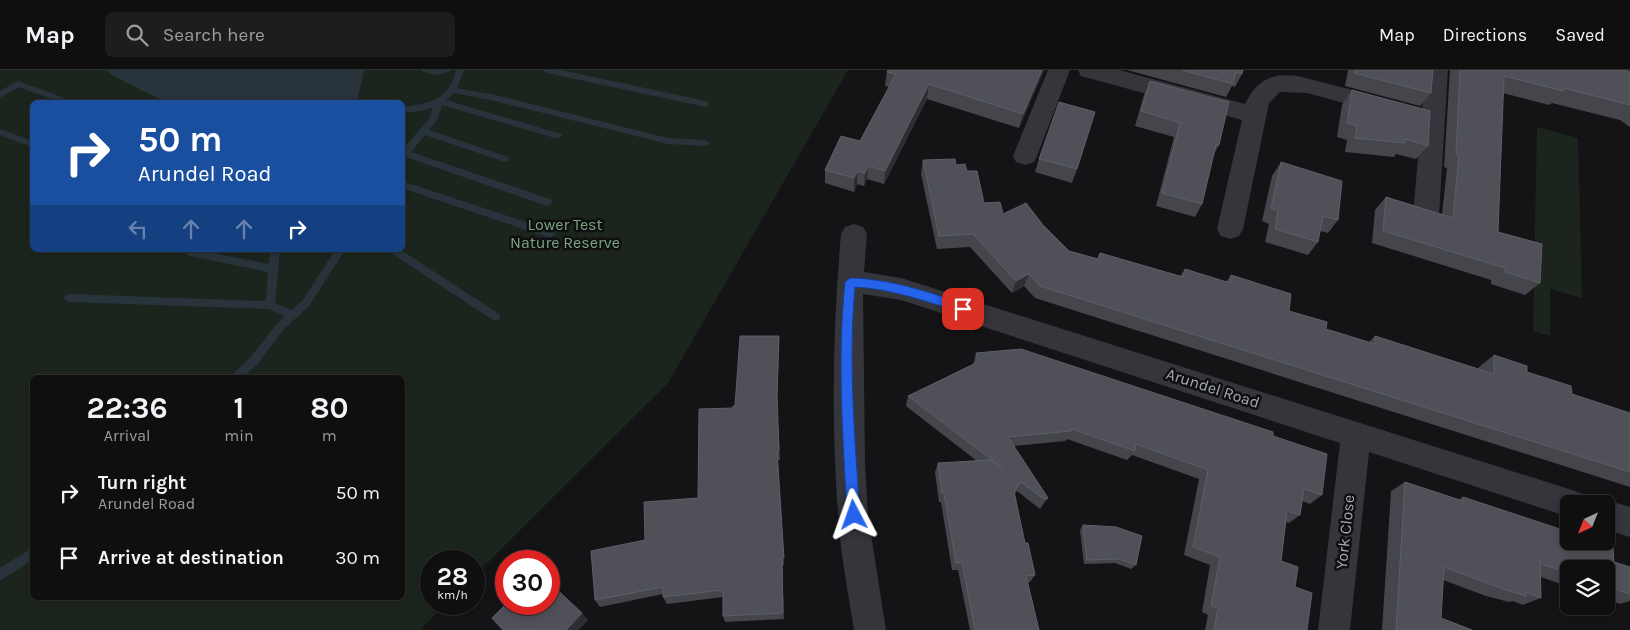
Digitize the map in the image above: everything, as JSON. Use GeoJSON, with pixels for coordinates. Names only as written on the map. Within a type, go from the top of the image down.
{"type":"FeatureCollection","features":[{"type":"Feature","properties":{"kind":"street"},"geometry":{"type":"LineString","coordinates":[[1025,156],[1059,70]]}},
{"type":"Feature","properties":{"kind":"street"},"geometry":{"type":"LineString","coordinates":[[1089,70],[1254,115]]}},
{"type":"Feature","properties":{"kind":"street"},"geometry":{"type":"LineString","coordinates":[[1426,215],[1437,70]]}},
{"type":"Feature","properties":{"kind":"street"},"geometry":{"type":"LineString","coordinates":[[1230,229],[1257,103],[1263,91],[1272,86],[1286,83],[1307,85],[1433,119]]}},
{"type":"Feature","properties":{"kind":"street"},"geometry":{"type":"LineString","coordinates":[[854,234],[847,346],[850,465],[854,515],[870,630]]}},
{"type":"Feature","properties":{"kind":"street","name":"Arundel Road"},"geometry":{"type":"LineString","coordinates":[[850,282],[870,283],[901,289],[1560,500]]}},
{"type":"Feature","properties":{"kind":"street","name":"York Close"},"geometry":{"type":"LineString","coordinates":[[1334,630],[1356,434]]}},
{"type":"Feature","properties":{"kind":"street"},"geometry":{"type":"LineString","coordinates":[[1615,518],[1630,522]]}},
{"type":"Feature","properties":{"kind":"green space","name":"Lower Test Nature Reserve"},"geometry":{"type":"Polygon","coordinates":[[[0,70],[848,70],[668,383],[500,550],[495,550],[495,555],[485,565],[485,550],[420,550],[420,615],[435,615],[420,630],[0,630],[0,70]]]}},
{"type":"Feature","properties":{"kind":"green space"},"geometry":{"type":"Polygon","coordinates":[[[1537,127],[1578,138],[1582,298],[1550,289],[1550,336],[1533,331],[1537,127]]]}},
{"type":"Feature","properties":{"kind":"shaded area"},"geometry":{"type":"Polygon","coordinates":[[[106,70],[364,70],[357,100],[161,100],[113,76],[106,70]]]}},
{"type":"Feature","properties":{"kind":"building"},"geometry":{"type":"Polygon","coordinates":[[[888,70],[1042,70],[1023,114],[929,84],[885,171],[868,166],[865,173],[858,171],[854,178],[825,170],[841,136],[860,141],[896,74],[887,72],[888,70]]]}},
{"type":"Feature","properties":{"kind":"building"},"geometry":{"type":"Polygon","coordinates":[[[1182,70],[1243,70],[1242,74],[1236,72],[1233,84],[1182,70]]]}},
{"type":"Feature","properties":{"kind":"building"},"geometry":{"type":"Polygon","coordinates":[[[1355,70],[1433,70],[1431,93],[1354,73],[1355,70]]]}},
{"type":"Feature","properties":{"kind":"building"},"geometry":{"type":"Polygon","coordinates":[[[1460,70],[1622,70],[1630,72],[1630,105],[1563,88],[1563,91],[1504,76],[1498,232],[1542,244],[1540,283],[1505,272],[1505,268],[1383,231],[1386,197],[1453,218],[1459,155],[1456,154],[1460,70]]]}},
{"type":"Feature","properties":{"kind":"building"},"geometry":{"type":"Polygon","coordinates":[[[1150,81],[1229,102],[1219,145],[1216,145],[1202,204],[1162,193],[1180,123],[1141,111],[1150,81]]]}},
{"type":"Feature","properties":{"kind":"building"},"geometry":{"type":"Polygon","coordinates":[[[1352,90],[1430,111],[1428,146],[1406,139],[1405,143],[1355,138],[1357,126],[1347,123],[1352,90]]]}},
{"type":"Feature","properties":{"kind":"building"},"geometry":{"type":"Polygon","coordinates":[[[1059,102],[1095,112],[1077,169],[1039,159],[1059,102]]]}},
{"type":"Feature","properties":{"kind":"building"},"geometry":{"type":"Polygon","coordinates":[[[955,159],[956,165],[965,164],[967,171],[977,171],[984,203],[1000,202],[1003,214],[1026,203],[1043,225],[1069,251],[1098,259],[1100,253],[1183,277],[1185,269],[1230,283],[1231,275],[1291,294],[1289,311],[1327,322],[1326,329],[1375,344],[1375,336],[1494,374],[1494,355],[1527,366],[1527,372],[1571,386],[1572,394],[1630,413],[1630,472],[1040,286],[1029,274],[1016,281],[973,234],[939,236],[923,160],[955,159]]]}},
{"type":"Feature","properties":{"kind":"building"},"geometry":{"type":"Polygon","coordinates":[[[1281,162],[1342,181],[1338,220],[1323,216],[1318,242],[1275,229],[1278,211],[1271,208],[1281,162]]]}},
{"type":"Feature","properties":{"kind":"building"},"geometry":{"type":"Polygon","coordinates":[[[740,336],[779,336],[777,395],[779,450],[777,451],[784,558],[782,558],[783,613],[723,616],[723,590],[663,597],[663,587],[595,600],[591,551],[645,540],[644,502],[698,498],[699,409],[733,408],[735,406],[740,336]]]}},
{"type":"Feature","properties":{"kind":"building"},"geometry":{"type":"Polygon","coordinates":[[[1021,349],[1273,432],[1273,436],[1327,454],[1322,495],[1304,489],[1300,515],[1287,511],[1281,561],[1298,567],[1295,587],[1312,593],[1307,630],[1214,630],[1218,608],[1211,606],[1220,557],[1193,547],[1208,470],[1136,444],[1135,451],[1072,429],[1071,431],[1008,437],[1048,498],[1045,500],[1021,482],[1014,492],[1025,543],[1028,543],[1035,575],[1026,576],[1039,630],[975,630],[962,562],[956,563],[938,463],[990,460],[1003,468],[908,396],[978,362],[976,353],[1021,349]]]}},
{"type":"Feature","properties":{"kind":"building"},"geometry":{"type":"Polygon","coordinates":[[[1405,482],[1463,501],[1463,497],[1560,529],[1560,550],[1613,550],[1614,560],[1560,560],[1560,570],[1544,565],[1540,561],[1541,598],[1526,592],[1526,596],[1503,589],[1444,567],[1441,618],[1472,630],[1396,630],[1405,482]]]}},
{"type":"Feature","properties":{"kind":"building"},"geometry":{"type":"Polygon","coordinates":[[[1083,525],[1116,527],[1142,536],[1136,565],[1119,559],[1087,560],[1083,525]]]}},
{"type":"Feature","properties":{"kind":"building"},"geometry":{"type":"Polygon","coordinates":[[[1615,562],[1630,567],[1630,594],[1615,589],[1615,562]]]}},
{"type":"Feature","properties":{"kind":"building"},"geometry":{"type":"Polygon","coordinates":[[[560,592],[582,613],[566,630],[503,630],[492,618],[495,615],[560,615],[560,592]]]}},
{"type":"Feature","properties":{"kind":"waterway"},"geometry":{"type":"LineString","coordinates":[[426,70],[435,72],[446,70]]}},
{"type":"Feature","properties":{"kind":"waterway"},"geometry":{"type":"LineString","coordinates":[[452,90],[460,70]]}},
{"type":"Feature","properties":{"kind":"waterway"},"geometry":{"type":"LineString","coordinates":[[547,70],[706,104]]}},
{"type":"Feature","properties":{"kind":"waterway"},"geometry":{"type":"LineString","coordinates":[[0,95],[18,84],[62,100]]}},
{"type":"Feature","properties":{"kind":"waterway"},"geometry":{"type":"LineString","coordinates":[[439,101],[452,90]]}},
{"type":"Feature","properties":{"kind":"waterway"},"geometry":{"type":"LineString","coordinates":[[452,90],[495,98],[668,141],[706,143]]}},
{"type":"Feature","properties":{"kind":"waterway"},"geometry":{"type":"LineString","coordinates":[[405,110],[421,108],[439,101]]}},
{"type":"Feature","properties":{"kind":"waterway"},"geometry":{"type":"LineString","coordinates":[[405,153],[433,120],[439,101]]}},
{"type":"Feature","properties":{"kind":"waterway"},"geometry":{"type":"LineString","coordinates":[[439,101],[558,136]]}},
{"type":"Feature","properties":{"kind":"waterway"},"geometry":{"type":"LineString","coordinates":[[0,132],[30,143]]}},
{"type":"Feature","properties":{"kind":"waterway"},"geometry":{"type":"LineString","coordinates":[[424,132],[505,159]]}},
{"type":"Feature","properties":{"kind":"waterway"},"geometry":{"type":"LineString","coordinates":[[405,153],[547,202]]}},
{"type":"Feature","properties":{"kind":"waterway"},"geometry":{"type":"LineString","coordinates":[[405,185],[550,234]]}},
{"type":"Feature","properties":{"kind":"waterway"},"geometry":{"type":"LineString","coordinates":[[190,252],[273,269]]}},
{"type":"Feature","properties":{"kind":"waterway"},"geometry":{"type":"LineString","coordinates":[[273,269],[275,252]]}},
{"type":"Feature","properties":{"kind":"waterway"},"geometry":{"type":"LineString","coordinates":[[293,315],[306,303],[339,252]]}},
{"type":"Feature","properties":{"kind":"waterway"},"geometry":{"type":"LineString","coordinates":[[397,252],[496,317]]}},
{"type":"Feature","properties":{"kind":"waterway"},"geometry":{"type":"LineString","coordinates":[[270,305],[273,269]]}},
{"type":"Feature","properties":{"kind":"waterway"},"geometry":{"type":"LineString","coordinates":[[69,298],[270,305]]}},
{"type":"Feature","properties":{"kind":"waterway"},"geometry":{"type":"LineString","coordinates":[[270,305],[293,315]]}},
{"type":"Feature","properties":{"kind":"waterway"},"geometry":{"type":"LineString","coordinates":[[237,375],[253,362],[280,327],[293,315]]}},
{"type":"Feature","properties":{"kind":"waterway"},"geometry":{"type":"LineString","coordinates":[[0,575],[30,555]]}},
{"type":"Feature","properties":{"kind":"route"},"geometry":{"type":"LineString","coordinates":[[854,515],[848,411],[848,312],[850,282],[870,283],[901,289],[963,309]]}}]}
